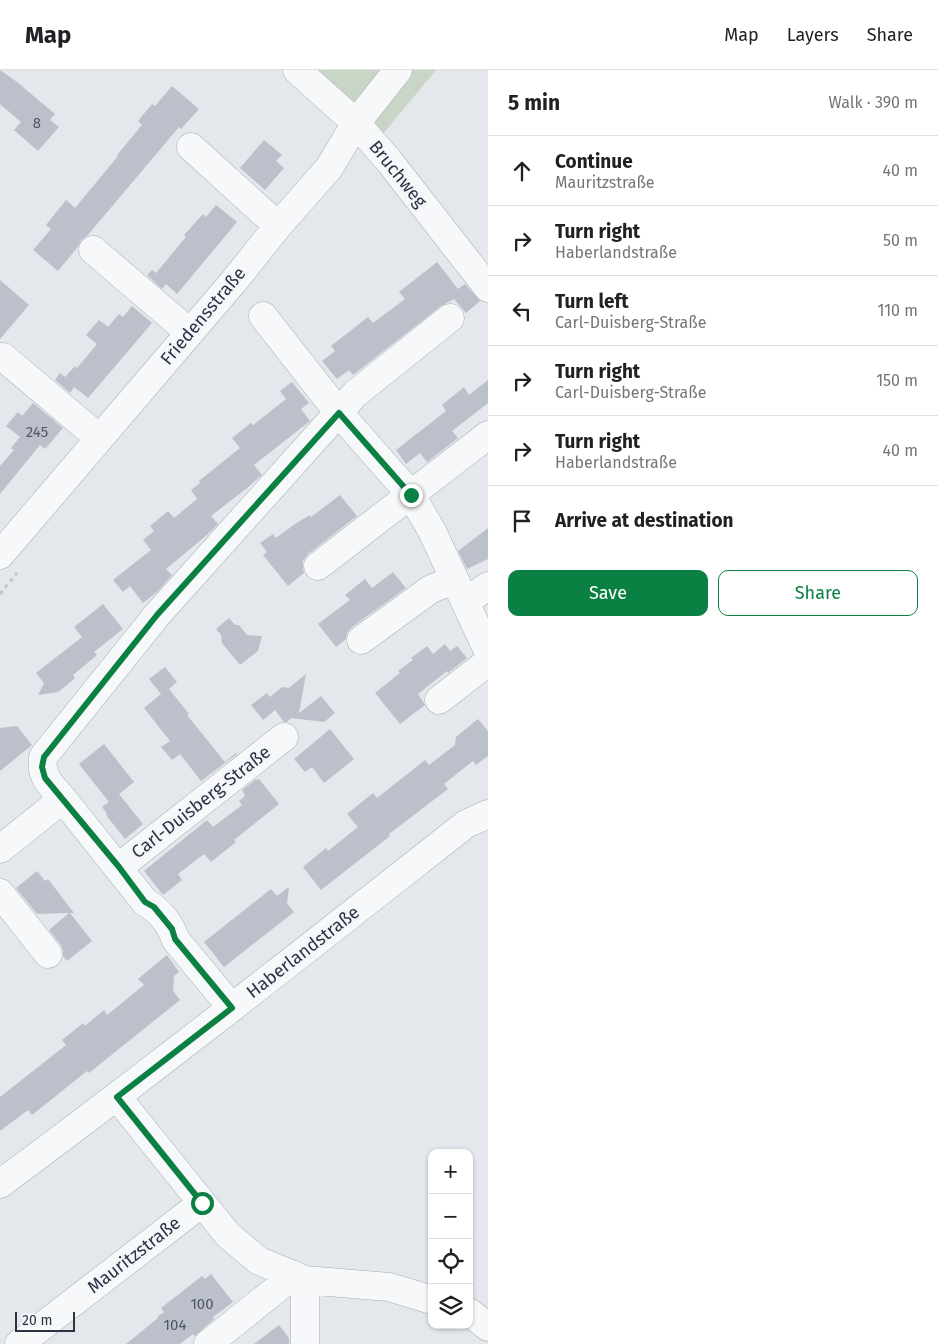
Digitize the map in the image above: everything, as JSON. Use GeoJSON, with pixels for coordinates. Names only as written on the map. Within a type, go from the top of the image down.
{"type":"FeatureCollection","features":[{"type":"Feature","properties":{"kind":"street","name":"Bruchweg"},"geometry":{"type":"LineString","coordinates":[[297,70],[356,123],[389,161],[488,288]]}},
{"type":"Feature","properties":{"kind":"street","name":"Friedensstraße"},"geometry":{"type":"LineString","coordinates":[[0,555],[329,168],[356,123],[398,70]]}},
{"type":"Feature","properties":{"kind":"street"},"geometry":{"type":"LineString","coordinates":[[191,147],[278,226]]}},
{"type":"Feature","properties":{"kind":"street"},"geometry":{"type":"LineString","coordinates":[[93,250],[189,332]]}},
{"type":"Feature","properties":{"kind":"street"},"geometry":{"type":"LineString","coordinates":[[263,316],[339,413],[411,495],[432,531],[488,651]]}},
{"type":"Feature","properties":{"kind":"street"},"geometry":{"type":"LineString","coordinates":[[339,413],[355,394],[450,318]]}},
{"type":"Feature","properties":{"kind":"street"},"geometry":{"type":"LineString","coordinates":[[3,357],[99,438]]}},
{"type":"Feature","properties":{"kind":"street","name":"Carl-Duisberg-Straße"},"geometry":{"type":"LineString","coordinates":[[232,1008],[175,939],[172,929],[154,907],[145,902],[119,867],[45,778],[42,767],[44,757],[157,615],[339,413]]}},
{"type":"Feature","properties":{"kind":"street"},"geometry":{"type":"LineString","coordinates":[[318,566],[488,435]]}},
{"type":"Feature","properties":{"kind":"street"},"geometry":{"type":"LineString","coordinates":[[361,640],[431,589],[460,591],[488,586]]}},
{"type":"Feature","properties":{"kind":"street"},"geometry":{"type":"LineString","coordinates":[[439,700],[488,662]]}},
{"type":"Feature","properties":{"kind":"street","name":"Carl-Duisberg-Straße"},"geometry":{"type":"LineString","coordinates":[[119,867],[284,738]]}},
{"type":"Feature","properties":{"kind":"street"},"geometry":{"type":"LineString","coordinates":[[0,849],[62,799]]}},
{"type":"Feature","properties":{"kind":"street","name":"Haberlandstraße"},"geometry":{"type":"LineString","coordinates":[[0,1184],[117,1097],[466,824],[488,814]]}},
{"type":"Feature","properties":{"kind":"street"},"geometry":{"type":"LineString","coordinates":[[0,892],[48,954]]}},
{"type":"Feature","properties":{"kind":"street"},"geometry":{"type":"LineString","coordinates":[[117,1097],[228,1235],[259,1261],[299,1278],[389,1287],[428,1299]]}},
{"type":"Feature","properties":{"kind":"street","name":"Mauritzstraße"},"geometry":{"type":"LineString","coordinates":[[20,1344],[202,1203]]}},
{"type":"Feature","properties":{"kind":"street"},"geometry":{"type":"LineString","coordinates":[[208,1344],[299,1278]]}},
{"type":"Feature","properties":{"kind":"street"},"geometry":{"type":"LineString","coordinates":[[299,1278],[305,1344]]}},
{"type":"Feature","properties":{"kind":"street"},"geometry":{"type":"LineString","coordinates":[[473,1315],[488,1327]]}},
{"type":"Feature","properties":{"kind":"green space"},"geometry":{"type":"Polygon","coordinates":[[[317,70],[436,70],[382,135],[317,70]]]}},
{"type":"Feature","properties":{"kind":"building"},"geometry":{"type":"Polygon","coordinates":[[[0,70],[55,114],[50,120],[59,127],[38,151],[14,130],[21,122],[0,104],[0,70]]]}},
{"type":"Feature","properties":{"kind":"building"},"geometry":{"type":"Polygon","coordinates":[[[172,86],[199,109],[181,129],[179,127],[87,236],[81,240],[77,248],[58,271],[33,250],[51,229],[46,225],[66,200],[75,208],[142,125],[138,121],[152,104],[155,106],[172,86]]]}},
{"type":"Feature","properties":{"kind":"building"},"geometry":{"type":"Polygon","coordinates":[[[264,140],[282,155],[276,161],[284,168],[265,190],[240,168],[264,140]]]}},
{"type":"Feature","properties":{"kind":"building"},"geometry":{"type":"Polygon","coordinates":[[[216,205],[237,222],[177,294],[166,284],[162,289],[147,275],[152,270],[156,273],[186,237],[184,235],[203,214],[206,217],[216,205]]]}},
{"type":"Feature","properties":{"kind":"building"},"geometry":{"type":"Polygon","coordinates":[[[437,262],[458,289],[465,284],[480,301],[466,313],[454,299],[441,306],[353,375],[349,370],[337,379],[322,361],[335,351],[331,346],[368,317],[373,323],[405,299],[399,292],[437,262]]]}},
{"type":"Feature","properties":{"kind":"building"},"geometry":{"type":"Polygon","coordinates":[[[0,280],[29,305],[0,339],[0,280]]]}},
{"type":"Feature","properties":{"kind":"building"},"geometry":{"type":"Polygon","coordinates":[[[132,306],[152,323],[88,398],[74,387],[70,393],[55,380],[60,373],[65,377],[75,366],[77,368],[97,344],[86,335],[99,320],[108,327],[119,314],[123,317],[132,306]]]}},
{"type":"Feature","properties":{"kind":"building"},"geometry":{"type":"Polygon","coordinates":[[[488,380],[488,403],[452,431],[458,438],[427,462],[420,453],[406,464],[396,450],[446,411],[442,405],[464,387],[469,395],[488,380]]]}},
{"type":"Feature","properties":{"kind":"building"},"geometry":{"type":"Polygon","coordinates":[[[292,382],[309,403],[301,409],[310,421],[254,465],[262,475],[211,516],[218,524],[166,569],[172,575],[158,591],[143,603],[130,586],[123,592],[113,580],[151,550],[143,540],[154,531],[150,526],[168,511],[174,518],[197,499],[191,490],[200,483],[199,481],[240,448],[232,438],[251,423],[253,425],[286,399],[280,391],[292,382]]]}},
{"type":"Feature","properties":{"kind":"building"},"geometry":{"type":"Polygon","coordinates":[[[33,403],[63,428],[45,449],[40,445],[0,494],[0,466],[14,450],[11,448],[20,437],[6,426],[18,412],[22,416],[33,403]]]}},
{"type":"Feature","properties":{"kind":"building"},"geometry":{"type":"Polygon","coordinates":[[[340,495],[357,516],[308,554],[303,561],[304,573],[288,586],[263,555],[267,552],[260,543],[273,534],[276,538],[310,515],[311,517],[340,495]]]}},
{"type":"Feature","properties":{"kind":"building"},"geometry":{"type":"Polygon","coordinates":[[[488,528],[488,559],[467,569],[458,551],[488,528]]]}},
{"type":"Feature","properties":{"kind":"building"},"geometry":{"type":"Polygon","coordinates":[[[393,572],[406,588],[352,627],[347,633],[346,639],[336,647],[318,624],[350,600],[345,595],[365,579],[372,588],[393,572]]]}},
{"type":"Feature","properties":{"kind":"building"},"geometry":{"type":"Polygon","coordinates":[[[103,604],[123,629],[94,652],[97,655],[73,675],[75,678],[58,692],[38,695],[44,683],[36,673],[82,637],[74,627],[103,604]]]}},
{"type":"Feature","properties":{"kind":"building"},"geometry":{"type":"Polygon","coordinates":[[[229,618],[235,625],[239,625],[247,635],[262,636],[258,651],[240,665],[222,643],[221,635],[216,629],[229,618]]]}},
{"type":"Feature","properties":{"kind":"building"},"geometry":{"type":"Polygon","coordinates":[[[445,644],[450,651],[457,646],[467,658],[418,694],[425,705],[400,724],[375,693],[400,673],[398,671],[413,660],[411,658],[427,646],[433,654],[445,644]]]}},
{"type":"Feature","properties":{"kind":"building"},"geometry":{"type":"Polygon","coordinates":[[[165,667],[177,682],[169,689],[189,714],[187,715],[225,762],[237,754],[201,781],[180,754],[172,760],[161,747],[170,741],[144,708],[161,694],[149,679],[165,667]]]}},
{"type":"Feature","properties":{"kind":"building"},"geometry":{"type":"Polygon","coordinates":[[[306,674],[299,713],[321,696],[335,713],[324,722],[291,718],[284,722],[275,710],[263,720],[251,705],[267,693],[270,697],[282,687],[289,688],[306,674]]]}},
{"type":"Feature","properties":{"kind":"building"},"geometry":{"type":"Polygon","coordinates":[[[478,719],[488,731],[488,756],[476,765],[473,761],[444,784],[448,789],[389,834],[390,836],[321,890],[303,867],[326,848],[328,851],[358,827],[347,814],[373,793],[377,798],[425,760],[429,765],[455,745],[456,737],[478,719]]]}},
{"type":"Feature","properties":{"kind":"building"},"geometry":{"type":"Polygon","coordinates":[[[17,726],[32,745],[0,771],[0,728],[17,726]]]}},
{"type":"Feature","properties":{"kind":"building"},"geometry":{"type":"Polygon","coordinates":[[[330,729],[354,759],[324,783],[312,767],[305,772],[294,759],[330,729]]]}},
{"type":"Feature","properties":{"kind":"building"},"geometry":{"type":"Polygon","coordinates":[[[104,744],[134,782],[119,794],[143,824],[125,839],[102,807],[109,802],[79,764],[104,744]]]}},
{"type":"Feature","properties":{"kind":"building"},"geometry":{"type":"Polygon","coordinates":[[[256,779],[259,779],[279,804],[234,840],[236,842],[211,862],[204,854],[178,874],[182,880],[163,895],[144,871],[207,820],[213,827],[242,805],[239,801],[245,796],[242,790],[256,779]]]}},
{"type":"Feature","properties":{"kind":"building"},"geometry":{"type":"Polygon","coordinates":[[[37,871],[45,881],[48,879],[74,913],[70,913],[92,941],[67,961],[63,956],[61,945],[49,930],[69,913],[37,914],[16,888],[37,871]]]}},
{"type":"Feature","properties":{"kind":"building"},"geometry":{"type":"Polygon","coordinates":[[[289,887],[287,903],[294,912],[224,967],[204,942],[271,889],[277,896],[289,887]]]}},
{"type":"Feature","properties":{"kind":"building"},"geometry":{"type":"Polygon","coordinates":[[[167,955],[179,972],[174,976],[173,991],[180,1000],[89,1073],[87,1071],[32,1115],[28,1110],[0,1131],[0,1097],[66,1045],[62,1040],[83,1023],[85,1026],[104,1010],[107,1015],[144,985],[138,979],[167,955]]]}},
{"type":"Feature","properties":{"kind":"building"},"geometry":{"type":"Polygon","coordinates":[[[211,1274],[233,1302],[213,1317],[214,1319],[195,1336],[193,1334],[180,1344],[126,1344],[164,1312],[161,1308],[202,1276],[205,1279],[211,1274]]]}},
{"type":"Feature","properties":{"kind":"building"},"geometry":{"type":"Polygon","coordinates":[[[279,1325],[289,1338],[289,1344],[254,1344],[279,1325]]]}},
{"type":"Feature","properties":{"kind":"route"},"geometry":{"type":"LineString","coordinates":[[202,1203],[117,1097],[232,1008],[175,939],[172,929],[154,907],[145,902],[119,867],[45,778],[42,767],[44,757],[157,615],[339,413],[411,495]]}}]}
